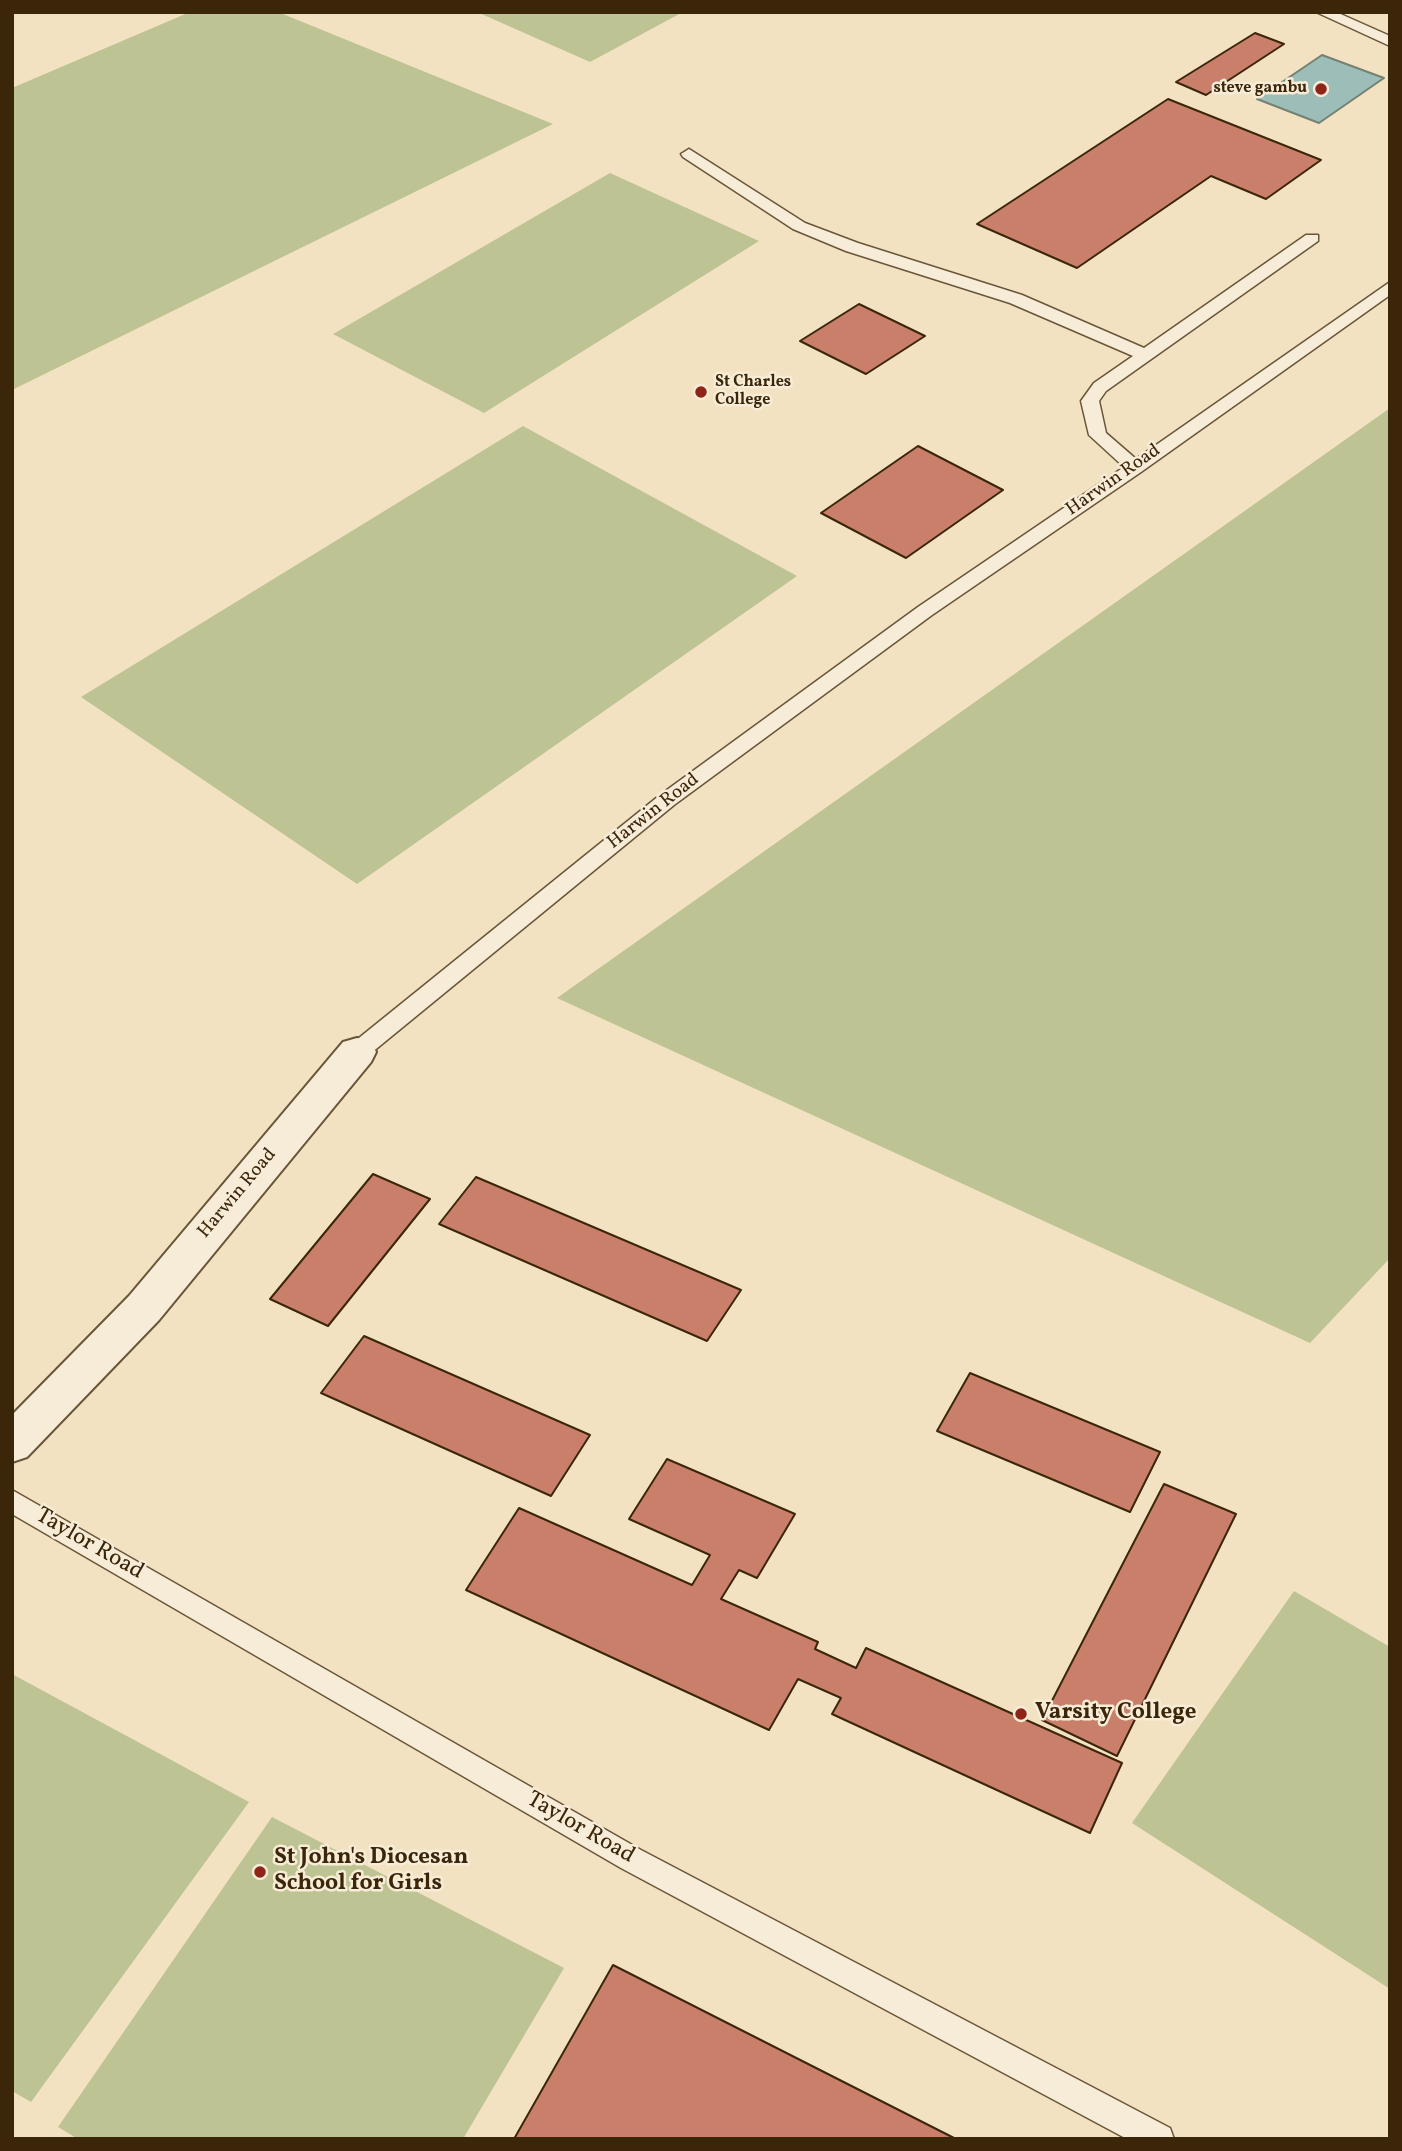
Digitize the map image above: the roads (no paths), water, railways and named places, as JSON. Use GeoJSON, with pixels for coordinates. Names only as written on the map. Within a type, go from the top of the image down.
{"type":"FeatureCollection","features":[{"type":"Feature","properties":{"kind":"street","name":"Harwin Road"},"geometry":{"type":"LineString","coordinates":[[12,1444],[144,1308],[357,1052]]}},
{"type":"Feature","properties":{"kind":"lane"},"geometry":{"type":"LineString","coordinates":[[1323,12],[1390,42]]}},
{"type":"Feature","properties":{"kind":"lane"},"geometry":{"type":"LineString","coordinates":[[689,154],[799,226],[852,247],[1028,304],[1144,354]]}},
{"type":"Feature","properties":{"kind":"lane"},"geometry":{"type":"LineString","coordinates":[[1135,468],[1098,435],[1090,401],[1100,387],[1312,238]]}},
{"type":"Feature","properties":{"kind":"lane","name":"Harwin Road"},"geometry":{"type":"LineString","coordinates":[[357,1052],[667,800],[925,611],[1135,468],[1390,287]]}},
{"type":"Feature","properties":{"kind":"lane","name":"Taylor Road"},"geometry":{"type":"LineString","coordinates":[[12,1500],[631,1858],[1159,2139]]}},
{"type":"Feature","properties":{"kind":"water","name":"steve gambu"},"geometry":{"type":"Polygon","coordinates":[[[1322,55],[1384,78],[1319,123],[1257,99],[1322,55]]]}},
{"type":"Feature","properties":{"kind":"place","name":"steve gambu"},"geometry":{"type":"Point","coordinates":[1321,89]}},
{"type":"Feature","properties":{"kind":"place","name":"St Charles College"},"geometry":{"type":"Point","coordinates":[701,392]}},
{"type":"Feature","properties":{"kind":"place","name":"Varsity College"},"geometry":{"type":"Point","coordinates":[1021,1714]}},
{"type":"Feature","properties":{"kind":"place","name":"St John's Diocesan School for Girls"},"geometry":{"type":"Point","coordinates":[260,1872]}}]}
